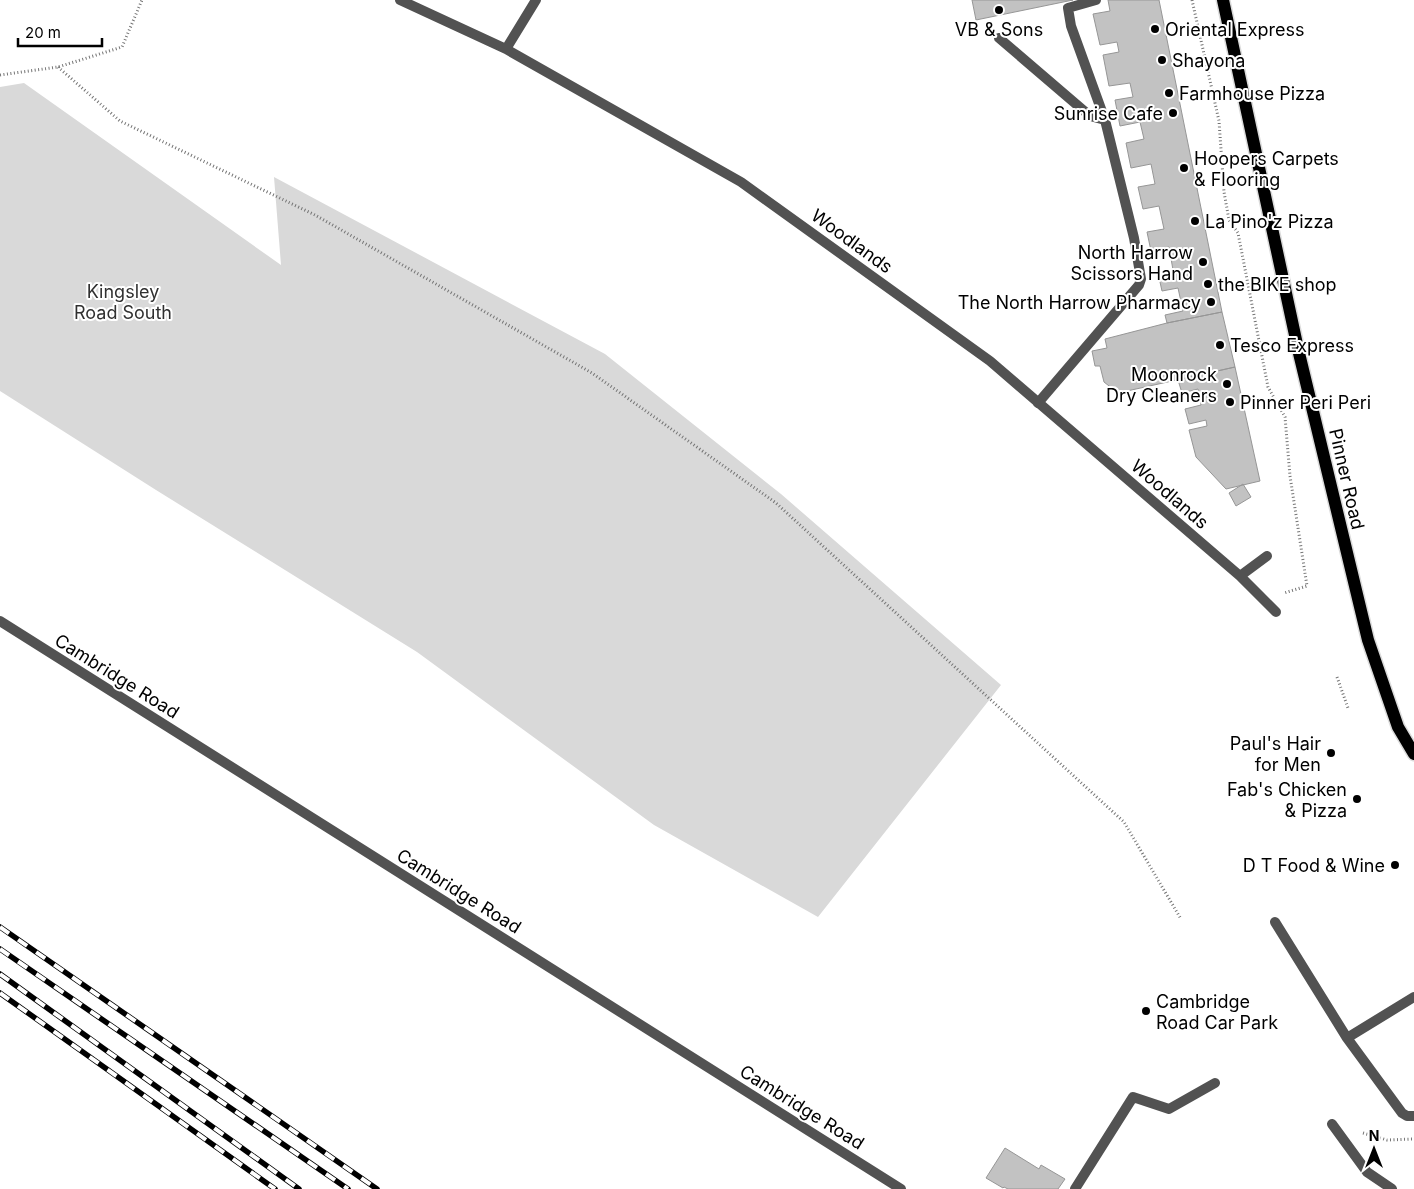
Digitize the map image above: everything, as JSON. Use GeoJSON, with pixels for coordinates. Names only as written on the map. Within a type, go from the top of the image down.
{"type":"FeatureCollection","features":[{"type":"Feature","properties":{"kind":"main road","name":"Pinner Road"},"geometry":{"type":"LineString","coordinates":[[1223,0],[1298,349],[1368,640],[1398,727],[1414,754]]}},
{"type":"Feature","properties":{"kind":"street","name":"Woodlands"},"geometry":{"type":"LineString","coordinates":[[400,0],[506,49],[741,182],[990,361],[1240,576],[1276,612]]}},
{"type":"Feature","properties":{"kind":"street"},"geometry":{"type":"LineString","coordinates":[[506,49],[536,0]]}},
{"type":"Feature","properties":{"kind":"street"},"geometry":{"type":"LineString","coordinates":[[1038,403],[1139,285],[1141,279],[1134,238],[1105,120],[1072,26],[1068,8],[1096,0]]}},
{"type":"Feature","properties":{"kind":"street"},"geometry":{"type":"LineString","coordinates":[[999,38],[1090,116],[1105,120]]}},
{"type":"Feature","properties":{"kind":"street"},"geometry":{"type":"LineString","coordinates":[[1240,576],[1267,556]]}},
{"type":"Feature","properties":{"kind":"street","name":"Cambridge Road"},"geometry":{"type":"LineString","coordinates":[[0,621],[901,1189]]}},
{"type":"Feature","properties":{"kind":"street"},"geometry":{"type":"LineString","coordinates":[[1275,922],[1347,1038],[1402,1113],[1407,1116],[1414,1116]]}},
{"type":"Feature","properties":{"kind":"street"},"geometry":{"type":"LineString","coordinates":[[1347,1038],[1414,997]]}},
{"type":"Feature","properties":{"kind":"street"},"geometry":{"type":"LineString","coordinates":[[1076,1189],[1133,1097],[1168,1109],[1215,1083]]}},
{"type":"Feature","properties":{"kind":"street"},"geometry":{"type":"LineString","coordinates":[[1332,1124],[1367,1172],[1392,1189]]}},
{"type":"Feature","properties":{"kind":"path"},"geometry":{"type":"LineString","coordinates":[[0,75],[58,67],[122,47],[142,0]]}},
{"type":"Feature","properties":{"kind":"path"},"geometry":{"type":"LineString","coordinates":[[1192,0],[1219,121],[1224,192],[1229,220],[1238,233],[1268,387],[1285,417],[1290,476],[1307,586],[1294,590]]}},
{"type":"Feature","properties":{"kind":"path"},"geometry":{"type":"LineString","coordinates":[[58,67],[120,121],[315,215],[592,373],[776,503],[1124,822],[1181,920]]}},
{"type":"Feature","properties":{"kind":"path"},"geometry":{"type":"LineString","coordinates":[[1337,677],[1348,708]]}},
{"type":"Feature","properties":{"kind":"path"},"geometry":{"type":"LineString","coordinates":[[1332,1124],[1387,1140],[1414,1139]]}},
{"type":"Feature","properties":{"kind":"green space","name":"Kingsley Road South"},"geometry":{"type":"Polygon","coordinates":[[[24,83],[281,265],[274,177],[605,354],[781,494],[1001,685],[818,917],[654,825],[417,652],[0,391],[0,87],[24,83]]]}},
{"type":"Feature","properties":{"kind":"building","name":"VB & Sons"},"geometry":{"type":"Polygon","coordinates":[[[972,0],[1073,0],[976,20],[972,0]]]}},
{"type":"Feature","properties":{"kind":"building"},"geometry":{"type":"Polygon","coordinates":[[[1108,0],[1159,0],[1222,312],[1167,323],[1165,315],[1183,311],[1178,288],[1162,291],[1158,273],[1173,270],[1169,247],[1151,251],[1147,232],[1164,229],[1159,206],[1143,209],[1138,187],[1155,184],[1151,164],[1131,168],[1126,143],[1144,139],[1140,122],[1120,126],[1115,100],[1133,97],[1130,83],[1109,86],[1103,55],[1119,52],[1117,42],[1100,45],[1093,14],[1110,11],[1108,0]]]}},
{"type":"Feature","properties":{"kind":"building"},"geometry":{"type":"Polygon","coordinates":[[[1222,312],[1235,367],[1118,393],[1104,382],[1100,366],[1095,366],[1092,351],[1107,348],[1105,339],[1167,323],[1222,312]]]}},
{"type":"Feature","properties":{"kind":"building"},"geometry":{"type":"Polygon","coordinates":[[[1235,367],[1260,481],[1226,489],[1196,457],[1189,430],[1207,426],[1206,420],[1189,424],[1185,409],[1201,405],[1198,389],[1182,393],[1178,380],[1235,367]]]}},
{"type":"Feature","properties":{"kind":"building"},"geometry":{"type":"Polygon","coordinates":[[[1243,484],[1251,497],[1236,506],[1229,493],[1243,484]]]}},
{"type":"Feature","properties":{"kind":"building"},"geometry":{"type":"Polygon","coordinates":[[[1005,1148],[1039,1169],[1041,1165],[1065,1179],[1058,1189],[1003,1188],[986,1178],[1005,1148]]]}},
{"type":"Feature","properties":{"kind":"railway"},"geometry":{"type":"LineString","coordinates":[[0,927],[377,1189]]}},
{"type":"Feature","properties":{"kind":"railway"},"geometry":{"type":"LineString","coordinates":[[0,949],[348,1189]]}},
{"type":"Feature","properties":{"kind":"railway"},"geometry":{"type":"LineString","coordinates":[[0,974],[299,1189]]}},
{"type":"Feature","properties":{"kind":"railway"},"geometry":{"type":"LineString","coordinates":[[0,993],[275,1189]]}},
{"type":"Feature","properties":{"kind":"place","name":"VB & Sons"},"geometry":{"type":"Point","coordinates":[999,10]}},
{"type":"Feature","properties":{"kind":"place","name":"Oriental Express"},"geometry":{"type":"Point","coordinates":[1155,29]}},
{"type":"Feature","properties":{"kind":"place","name":"Shayona"},"geometry":{"type":"Point","coordinates":[1162,60]}},
{"type":"Feature","properties":{"kind":"place","name":"Farmhouse Pizza"},"geometry":{"type":"Point","coordinates":[1169,93]}},
{"type":"Feature","properties":{"kind":"place","name":"Sunrise Cafe"},"geometry":{"type":"Point","coordinates":[1173,113]}},
{"type":"Feature","properties":{"kind":"place","name":"Hoopers Carpets & Flooring"},"geometry":{"type":"Point","coordinates":[1184,168]}},
{"type":"Feature","properties":{"kind":"place","name":"La Pino'z Pizza"},"geometry":{"type":"Point","coordinates":[1195,221]}},
{"type":"Feature","properties":{"kind":"place","name":"North Harrow Scissors Hand"},"geometry":{"type":"Point","coordinates":[1203,262]}},
{"type":"Feature","properties":{"kind":"place","name":"the BIKE shop"},"geometry":{"type":"Point","coordinates":[1208,284]}},
{"type":"Feature","properties":{"kind":"place","name":"The North Harrow Pharmacy"},"geometry":{"type":"Point","coordinates":[1211,302]}},
{"type":"Feature","properties":{"kind":"place","name":"Tesco Express"},"geometry":{"type":"Point","coordinates":[1220,345]}},
{"type":"Feature","properties":{"kind":"place","name":"Moonrock Dry Cleaners"},"geometry":{"type":"Point","coordinates":[1227,384]}},
{"type":"Feature","properties":{"kind":"place","name":"Pinner Peri Peri"},"geometry":{"type":"Point","coordinates":[1230,402]}},
{"type":"Feature","properties":{"kind":"place","name":"Paul's Hair for Men"},"geometry":{"type":"Point","coordinates":[1331,753]}},
{"type":"Feature","properties":{"kind":"place","name":"Fab's Chicken & Pizza"},"geometry":{"type":"Point","coordinates":[1357,799]}},
{"type":"Feature","properties":{"kind":"place","name":"D T Food & Wine"},"geometry":{"type":"Point","coordinates":[1395,865]}},
{"type":"Feature","properties":{"kind":"place","name":"Cambridge Road Car Park"},"geometry":{"type":"Point","coordinates":[1146,1011]}}]}
